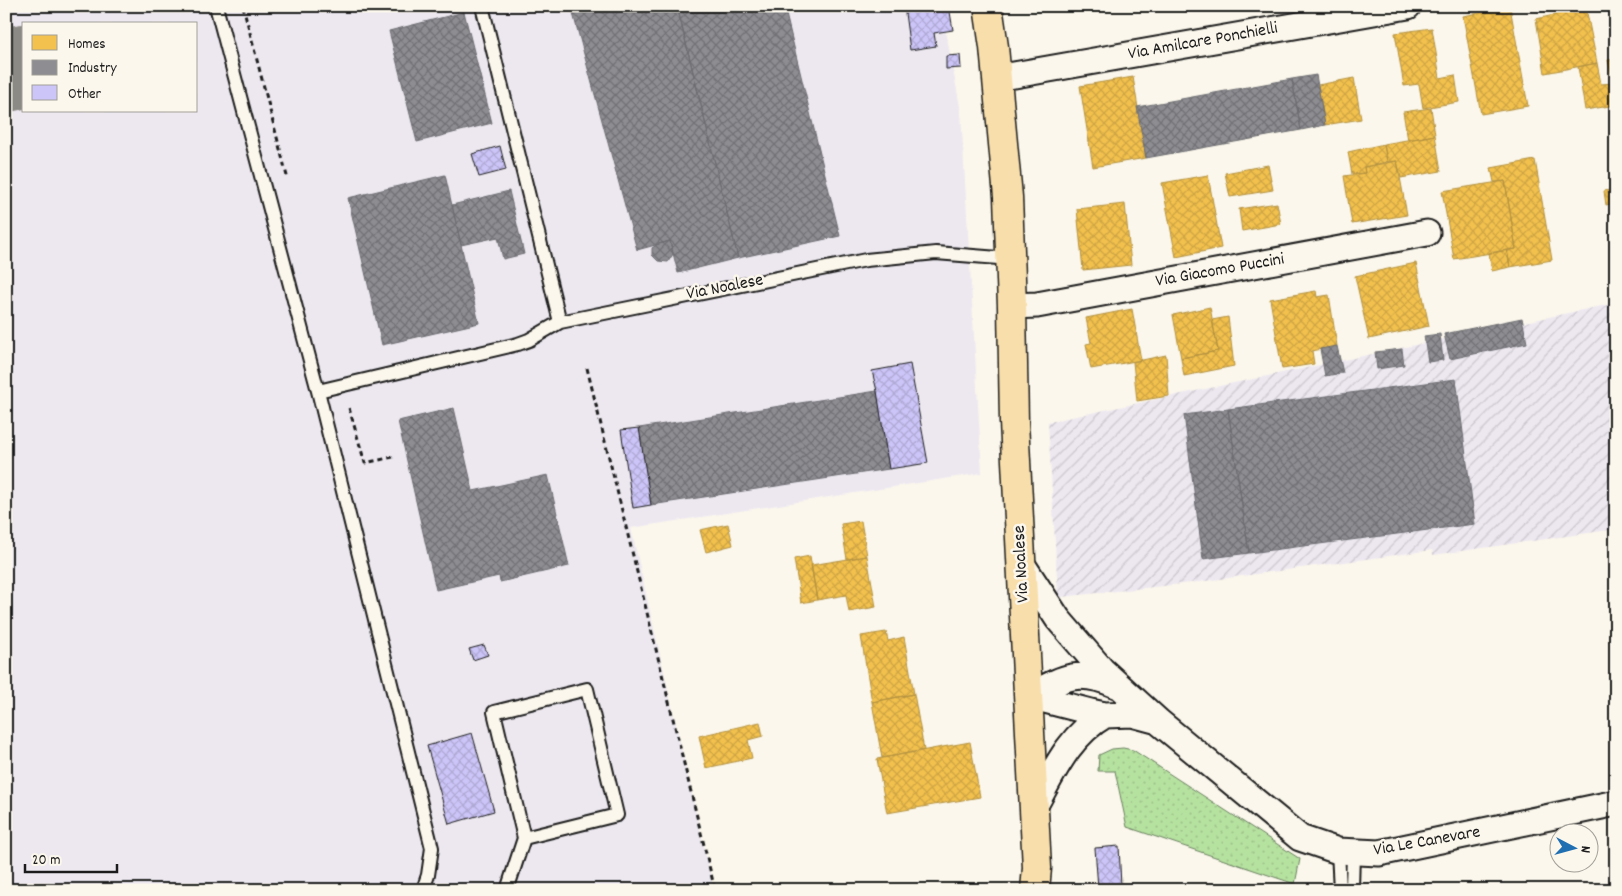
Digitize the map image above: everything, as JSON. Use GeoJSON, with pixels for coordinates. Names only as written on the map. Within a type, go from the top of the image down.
{"type":"FeatureCollection","features":[{"type":"Feature","properties":{"kind":"main road","name":"Via Noalese"},"geometry":{"type":"LineString","coordinates":[[988,6],[1008,198],[1014,422],[1039,883]]}},
{"type":"Feature","properties":{"kind":"street","name":"Via Amilcare Ponchielli"},"geometry":{"type":"LineString","coordinates":[[997,78],[1408,6]]}},
{"type":"Feature","properties":{"kind":"street","name":"Via Giacomo Puccini"},"geometry":{"type":"LineString","coordinates":[[1012,306],[1037,305],[1428,234]]}},
{"type":"Feature","properties":{"kind":"street","name":"Via Le Canevare"},"geometry":{"type":"LineString","coordinates":[[1022,564],[1058,619],[1087,654],[1120,687],[1159,722],[1300,838],[1345,852],[1379,853],[1616,804]]}},
{"type":"Feature","properties":{"kind":"street","name":"Via Le Canevare"},"geometry":{"type":"LineString","coordinates":[[1029,696],[1057,680],[1076,676],[1101,680],[1120,687]]}},
{"type":"Feature","properties":{"kind":"street","name":"Via Le Canevare"},"geometry":{"type":"LineString","coordinates":[[1029,696],[1105,715],[1132,714],[1159,722]]}},
{"type":"Feature","properties":{"kind":"street"},"geometry":{"type":"LineString","coordinates":[[1034,807],[1068,748],[1082,731],[1105,715]]}},
{"type":"Feature","properties":{"kind":"lane"},"geometry":{"type":"LineString","coordinates":[[216,6],[318,391],[432,848],[428,875],[423,890]]}},
{"type":"Feature","properties":{"kind":"lane"},"geometry":{"type":"LineString","coordinates":[[482,6],[560,322]]}},
{"type":"Feature","properties":{"kind":"lane","name":"Via Noalese"},"geometry":{"type":"LineString","coordinates":[[318,391],[518,344],[529,340],[560,322],[866,260],[936,253],[1011,259]]}},
{"type":"Feature","properties":{"kind":"lane"},"geometry":{"type":"LineString","coordinates":[[507,890],[524,838],[494,712],[587,690],[617,815],[524,838]]}},
{"type":"Feature","properties":{"kind":"lane"},"geometry":{"type":"LineString","coordinates":[[1340,890],[1345,852]]}},
{"type":"Feature","properties":{"kind":"lane"},"geometry":{"type":"LineString","coordinates":[[1345,852],[1352,890]]}},
{"type":"Feature","properties":{"kind":"path"},"geometry":{"type":"LineString","coordinates":[[242,6],[290,190]]}},
{"type":"Feature","properties":{"kind":"path"},"geometry":{"type":"LineString","coordinates":[[587,368],[715,890]]}},
{"type":"Feature","properties":{"kind":"path"},"geometry":{"type":"LineString","coordinates":[[349,408],[365,463],[393,457]]}},
{"type":"Feature","properties":{"kind":"shaded area"},"geometry":{"type":"Polygon","coordinates":[[[6,6],[941,6],[961,112],[982,473],[631,528],[714,890],[6,890],[6,6]]]}},
{"type":"Feature","properties":{"kind":"shaded area"},"geometry":{"type":"Polygon","coordinates":[[[1616,303],[1616,529],[1433,555],[1432,550],[1191,583],[1061,597],[1058,595],[1048,422],[1616,303]]]}},
{"type":"Feature","properties":{"kind":"green space"},"geometry":{"type":"Polygon","coordinates":[[[1123,748],[1133,750],[1300,859],[1295,884],[1127,827],[1115,771],[1098,771],[1099,755],[1112,749],[1123,748]]]}},
{"type":"Feature","properties":{"kind":"building: Homes"},"geometry":{"type":"Polygon","coordinates":[[[1610,6],[1616,6],[1616,32],[1610,6]]]}},
{"type":"Feature","properties":{"kind":"building: Homes"},"geometry":{"type":"Polygon","coordinates":[[[1510,7],[1528,106],[1481,114],[1463,16],[1510,7]]]}},
{"type":"Feature","properties":{"kind":"building: Homes"},"geometry":{"type":"Polygon","coordinates":[[[1586,8],[1597,63],[1545,73],[1536,19],[1586,8]]]}},
{"type":"Feature","properties":{"kind":"building: Homes"},"geometry":{"type":"Polygon","coordinates":[[[1432,28],[1440,78],[1455,75],[1459,102],[1423,108],[1419,84],[1404,86],[1395,33],[1432,28]]]}},
{"type":"Feature","properties":{"kind":"building: Homes"},"geometry":{"type":"Polygon","coordinates":[[[1616,59],[1616,96],[1608,60],[1616,59]]]}},
{"type":"Feature","properties":{"kind":"building: Homes"},"geometry":{"type":"Polygon","coordinates":[[[1597,63],[1601,84],[1613,83],[1616,105],[1585,110],[1578,67],[1597,63]]]}},
{"type":"Feature","properties":{"kind":"building: Homes"},"geometry":{"type":"Polygon","coordinates":[[[1133,77],[1146,158],[1093,167],[1080,86],[1133,77]]]}},
{"type":"Feature","properties":{"kind":"building: Homes"},"geometry":{"type":"Polygon","coordinates":[[[1354,78],[1361,119],[1325,125],[1318,85],[1354,78]]]}},
{"type":"Feature","properties":{"kind":"building: Homes"},"geometry":{"type":"Polygon","coordinates":[[[1431,108],[1435,135],[1408,140],[1403,112],[1431,108]]]}},
{"type":"Feature","properties":{"kind":"building: Homes"},"geometry":{"type":"Polygon","coordinates":[[[1435,135],[1441,171],[1401,178],[1397,161],[1387,162],[1384,144],[1435,135]]]}},
{"type":"Feature","properties":{"kind":"building: Homes"},"geometry":{"type":"Polygon","coordinates":[[[1384,144],[1387,162],[1364,167],[1365,173],[1352,174],[1348,152],[1384,144]]]}},
{"type":"Feature","properties":{"kind":"building: Homes"},"geometry":{"type":"Polygon","coordinates":[[[1535,160],[1552,260],[1510,267],[1507,250],[1516,249],[1505,181],[1494,182],[1491,168],[1535,160]]]}},
{"type":"Feature","properties":{"kind":"building: Homes"},"geometry":{"type":"Polygon","coordinates":[[[1397,161],[1407,215],[1352,224],[1344,176],[1365,173],[1364,167],[1397,161]]]}},
{"type":"Feature","properties":{"kind":"building: Homes"},"geometry":{"type":"Polygon","coordinates":[[[1268,165],[1273,190],[1230,197],[1225,173],[1268,165]]]}},
{"type":"Feature","properties":{"kind":"building: Homes"},"geometry":{"type":"Polygon","coordinates":[[[1208,175],[1221,248],[1176,257],[1162,183],[1208,175]]]}},
{"type":"Feature","properties":{"kind":"building: Homes"},"geometry":{"type":"Polygon","coordinates":[[[1505,181],[1516,249],[1454,259],[1442,191],[1505,181]]]}},
{"type":"Feature","properties":{"kind":"building: Homes"},"geometry":{"type":"Polygon","coordinates":[[[1616,189],[1616,203],[1606,205],[1604,191],[1616,189]]]}},
{"type":"Feature","properties":{"kind":"building: Homes"},"geometry":{"type":"Polygon","coordinates":[[[1277,203],[1281,224],[1242,231],[1239,209],[1277,203]]]}},
{"type":"Feature","properties":{"kind":"building: Homes"},"geometry":{"type":"Polygon","coordinates":[[[1125,204],[1131,265],[1083,270],[1077,209],[1125,204]]]}},
{"type":"Feature","properties":{"kind":"building: Homes"},"geometry":{"type":"Polygon","coordinates":[[[1507,250],[1510,267],[1492,271],[1489,253],[1507,250]]]}},
{"type":"Feature","properties":{"kind":"building: Homes"},"geometry":{"type":"Polygon","coordinates":[[[1416,263],[1429,326],[1369,339],[1355,276],[1416,263]]]}},
{"type":"Feature","properties":{"kind":"building: Homes"},"geometry":{"type":"Polygon","coordinates":[[[1316,291],[1317,297],[1329,295],[1337,346],[1312,351],[1314,364],[1282,369],[1270,299],[1316,291]]]}},
{"type":"Feature","properties":{"kind":"building: Homes"},"geometry":{"type":"Polygon","coordinates":[[[1210,307],[1218,351],[1181,358],[1173,315],[1210,307]]]}},
{"type":"Feature","properties":{"kind":"building: Homes"},"geometry":{"type":"Polygon","coordinates":[[[1132,309],[1141,360],[1091,369],[1086,344],[1091,343],[1086,318],[1132,309]]]}},
{"type":"Feature","properties":{"kind":"building: Homes"},"geometry":{"type":"Polygon","coordinates":[[[1228,317],[1234,366],[1184,376],[1181,358],[1218,351],[1212,320],[1228,317]]]}},
{"type":"Feature","properties":{"kind":"building: Homes"},"geometry":{"type":"Polygon","coordinates":[[[1166,355],[1169,396],[1137,401],[1133,362],[1166,355]]]}},
{"type":"Feature","properties":{"kind":"building: Homes"},"geometry":{"type":"Polygon","coordinates":[[[861,521],[867,556],[847,559],[841,524],[861,521]]]}},
{"type":"Feature","properties":{"kind":"building: Homes"},"geometry":{"type":"Polygon","coordinates":[[[728,524],[733,545],[706,552],[700,530],[728,524]]]}},
{"type":"Feature","properties":{"kind":"building: Homes"},"geometry":{"type":"Polygon","coordinates":[[[810,556],[817,600],[801,603],[794,559],[810,556]]]}},
{"type":"Feature","properties":{"kind":"building: Homes"},"geometry":{"type":"Polygon","coordinates":[[[867,556],[876,607],[849,612],[846,595],[817,600],[811,565],[867,556]]]}},
{"type":"Feature","properties":{"kind":"building: Homes"},"geometry":{"type":"Polygon","coordinates":[[[886,632],[888,641],[904,637],[914,694],[872,702],[861,636],[886,632]]]}},
{"type":"Feature","properties":{"kind":"building: Homes"},"geometry":{"type":"Polygon","coordinates":[[[914,694],[924,750],[882,758],[872,702],[914,694]]]}},
{"type":"Feature","properties":{"kind":"building: Homes"},"geometry":{"type":"Polygon","coordinates":[[[760,722],[763,736],[748,740],[752,758],[706,768],[699,736],[760,722]]]}},
{"type":"Feature","properties":{"kind":"building: Homes"},"geometry":{"type":"Polygon","coordinates":[[[970,742],[980,797],[887,813],[877,759],[970,742]]]}},
{"type":"Feature","properties":{"kind":"building: Industry"},"geometry":{"type":"Polygon","coordinates":[[[319,6],[335,6],[320,10],[319,6]]]}},
{"type":"Feature","properties":{"kind":"building: Industry"},"geometry":{"type":"Polygon","coordinates":[[[571,6],[677,6],[738,258],[678,273],[670,241],[637,250],[571,6]]]}},
{"type":"Feature","properties":{"kind":"building: Industry"},"geometry":{"type":"Polygon","coordinates":[[[677,6],[784,6],[840,236],[738,258],[677,6]]]}},
{"type":"Feature","properties":{"kind":"building: Industry"},"geometry":{"type":"Polygon","coordinates":[[[464,12],[492,123],[417,142],[389,31],[464,12]]]}},
{"type":"Feature","properties":{"kind":"building: Industry"},"geometry":{"type":"Polygon","coordinates":[[[1316,75],[1325,125],[1301,130],[1292,79],[1316,75]]]}},
{"type":"Feature","properties":{"kind":"building: Industry"},"geometry":{"type":"Polygon","coordinates":[[[1292,79],[1301,130],[1146,158],[1137,107],[1292,79]]]}},
{"type":"Feature","properties":{"kind":"building: Industry"},"geometry":{"type":"Polygon","coordinates":[[[445,175],[479,323],[382,345],[348,198],[445,175]]]}},
{"type":"Feature","properties":{"kind":"building: Industry"},"geometry":{"type":"Polygon","coordinates":[[[509,191],[524,254],[503,259],[498,237],[461,245],[452,205],[509,191]]]}},
{"type":"Feature","properties":{"kind":"building: Industry"},"geometry":{"type":"Polygon","coordinates":[[[670,241],[673,254],[668,262],[658,261],[652,255],[652,248],[658,244],[670,241]]]}},
{"type":"Feature","properties":{"kind":"building: Industry"},"geometry":{"type":"Polygon","coordinates":[[[1522,318],[1527,343],[1450,359],[1444,334],[1522,318]]]}},
{"type":"Feature","properties":{"kind":"building: Industry"},"geometry":{"type":"Polygon","coordinates":[[[1440,334],[1443,360],[1428,362],[1424,336],[1440,334]]]}},
{"type":"Feature","properties":{"kind":"building: Industry"},"geometry":{"type":"Polygon","coordinates":[[[1337,346],[1343,373],[1325,376],[1320,349],[1337,346]]]}},
{"type":"Feature","properties":{"kind":"building: Industry"},"geometry":{"type":"Polygon","coordinates":[[[1402,349],[1404,365],[1377,369],[1375,352],[1402,349]]]}},
{"type":"Feature","properties":{"kind":"building: Industry"},"geometry":{"type":"Polygon","coordinates":[[[1456,379],[1475,524],[1249,553],[1228,409],[1456,379]]]}},
{"type":"Feature","properties":{"kind":"building: Industry"},"geometry":{"type":"Polygon","coordinates":[[[877,391],[889,469],[651,505],[639,428],[877,391]]]}},
{"type":"Feature","properties":{"kind":"building: Industry"},"geometry":{"type":"Polygon","coordinates":[[[454,408],[473,491],[548,475],[569,566],[500,582],[499,576],[436,590],[398,421],[454,408]]]}},
{"type":"Feature","properties":{"kind":"building: Industry"},"geometry":{"type":"Polygon","coordinates":[[[1228,409],[1249,553],[1203,559],[1184,415],[1228,409]]]}},
{"type":"Feature","properties":{"kind":"building: Other"},"geometry":{"type":"Polygon","coordinates":[[[904,6],[949,6],[953,30],[934,33],[936,46],[910,50],[904,6]]]}},
{"type":"Feature","properties":{"kind":"building: Other"},"geometry":{"type":"Polygon","coordinates":[[[960,55],[961,68],[946,69],[946,56],[960,55]]]}},
{"type":"Feature","properties":{"kind":"building: Other"},"geometry":{"type":"Polygon","coordinates":[[[500,146],[506,170],[479,177],[472,154],[500,146]]]}},
{"type":"Feature","properties":{"kind":"building: Other"},"geometry":{"type":"Polygon","coordinates":[[[910,364],[928,463],[889,469],[877,391],[872,371],[910,364]]]}},
{"type":"Feature","properties":{"kind":"building: Other"},"geometry":{"type":"Polygon","coordinates":[[[639,428],[651,505],[633,508],[621,430],[639,428]]]}},
{"type":"Feature","properties":{"kind":"building: Other"},"geometry":{"type":"Polygon","coordinates":[[[484,645],[488,655],[473,660],[469,649],[484,645]]]}},
{"type":"Feature","properties":{"kind":"building: Other"},"geometry":{"type":"Polygon","coordinates":[[[472,733],[494,811],[449,824],[427,746],[472,733]]]}},
{"type":"Feature","properties":{"kind":"building: Other"},"geometry":{"type":"Polygon","coordinates":[[[1119,846],[1121,886],[1098,888],[1095,848],[1119,846]]]}},
{"type":"Feature","properties":{"kind":"taxiway"},"geometry":{"type":"LineString","coordinates":[[6,70],[22,66]]}}]}
